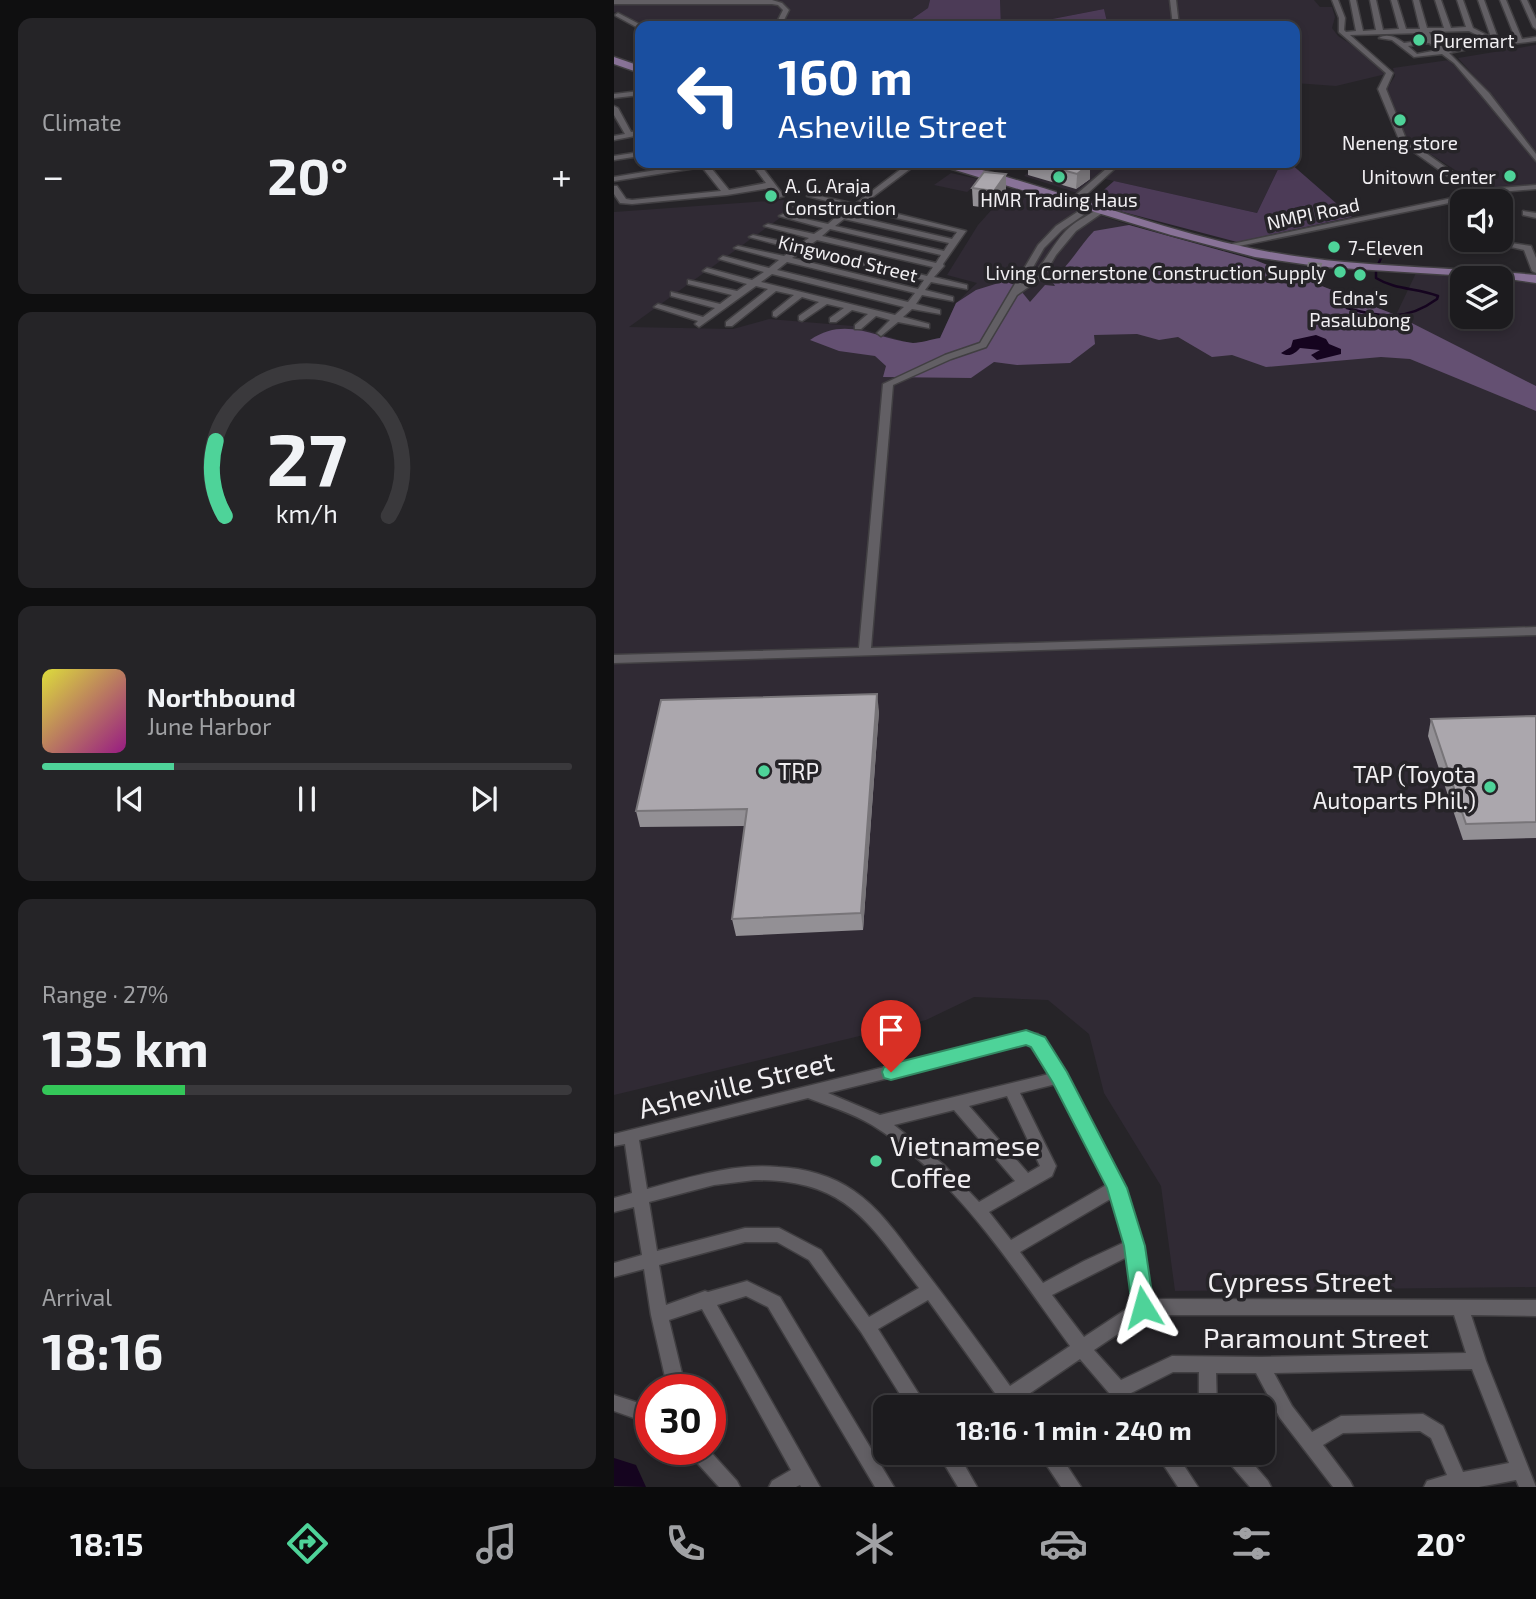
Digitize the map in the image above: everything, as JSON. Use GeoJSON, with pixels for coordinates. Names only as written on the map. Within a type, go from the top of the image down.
{"type":"FeatureCollection","features":[{"type":"Feature","properties":{"kind":"main road"},"geometry":{"type":"LineString","coordinates":[[614,60],[635,69]]}},
{"type":"Feature","properties":{"kind":"main road"},"geometry":{"type":"LineString","coordinates":[[959,168],[1085,202],[1227,247],[1272,256],[1536,279]]}},
{"type":"Feature","properties":{"kind":"street"},"geometry":{"type":"LineString","coordinates":[[1173,0],[1175,21]]}},
{"type":"Feature","properties":{"kind":"street"},"geometry":{"type":"LineString","coordinates":[[1335,0],[1342,18],[1341,32],[1390,73],[1382,89],[1401,137],[1472,189]]}},
{"type":"Feature","properties":{"kind":"street"},"geometry":{"type":"LineString","coordinates":[[1352,0],[1362,36]]}},
{"type":"Feature","properties":{"kind":"street"},"geometry":{"type":"LineString","coordinates":[[1373,0],[1380,32]]}},
{"type":"Feature","properties":{"kind":"street"},"geometry":{"type":"LineString","coordinates":[[1394,0],[1403,31]]}},
{"type":"Feature","properties":{"kind":"street"},"geometry":{"type":"LineString","coordinates":[[1416,0],[1424,30],[1430,41],[1444,51],[1486,94],[1536,159]]}},
{"type":"Feature","properties":{"kind":"street"},"geometry":{"type":"LineString","coordinates":[[1438,0],[1448,29]]}},
{"type":"Feature","properties":{"kind":"street"},"geometry":{"type":"LineString","coordinates":[[1460,0],[1470,29]]}},
{"type":"Feature","properties":{"kind":"street"},"geometry":{"type":"LineString","coordinates":[[1481,0],[1501,44]]}},
{"type":"Feature","properties":{"kind":"street"},"geometry":{"type":"LineString","coordinates":[[1503,0],[1520,42]]}},
{"type":"Feature","properties":{"kind":"street"},"geometry":{"type":"LineString","coordinates":[[1524,0],[1536,27]]}},
{"type":"Feature","properties":{"kind":"street"},"geometry":{"type":"LineString","coordinates":[[614,2],[729,1],[780,4],[786,9],[780,21]]}},
{"type":"Feature","properties":{"kind":"street"},"geometry":{"type":"LineString","coordinates":[[618,15],[635,24]]}},
{"type":"Feature","properties":{"kind":"street"},"geometry":{"type":"LineString","coordinates":[[1362,36],[1380,32],[1470,29],[1501,44],[1536,39]]}},
{"type":"Feature","properties":{"kind":"street"},"geometry":{"type":"LineString","coordinates":[[1349,33],[1393,38],[1416,56],[1472,47]]}},
{"type":"Feature","properties":{"kind":"street"},"geometry":{"type":"LineString","coordinates":[[1402,45],[1430,41]]}},
{"type":"Feature","properties":{"kind":"street"},"geometry":{"type":"LineString","coordinates":[[614,96],[635,94]]}},
{"type":"Feature","properties":{"kind":"street"},"geometry":{"type":"LineString","coordinates":[[614,108],[629,135]]}},
{"type":"Feature","properties":{"kind":"street"},"geometry":{"type":"LineString","coordinates":[[614,138],[635,134]]}},
{"type":"Feature","properties":{"kind":"street"},"geometry":{"type":"LineString","coordinates":[[614,158],[635,155]]}},
{"type":"Feature","properties":{"kind":"street"},"geometry":{"type":"LineString","coordinates":[[614,179],[680,168]]}},
{"type":"Feature","properties":{"kind":"street"},"geometry":{"type":"LineString","coordinates":[[707,168],[727,193]]}},
{"type":"Feature","properties":{"kind":"street"},"geometry":{"type":"LineString","coordinates":[[759,168],[780,196]]}},
{"type":"Feature","properties":{"kind":"street"},"geometry":{"type":"LineString","coordinates":[[658,307],[702,322],[907,168]]}},
{"type":"Feature","properties":{"kind":"street"},"geometry":{"type":"LineString","coordinates":[[1011,296],[1040,275],[1052,254],[1073,229],[1095,184],[1112,168]]}},
{"type":"Feature","properties":{"kind":"street"},"geometry":{"type":"LineString","coordinates":[[614,188],[623,201],[632,202],[727,193],[771,185]]}},
{"type":"Feature","properties":{"kind":"street","name":"NMPI Road"},"geometry":{"type":"LineString","coordinates":[[1511,189],[1534,187]]}},
{"type":"Feature","properties":{"kind":"street"},"geometry":{"type":"LineString","coordinates":[[811,196],[960,230],[963,233],[911,305],[882,333]]}},
{"type":"Feature","properties":{"kind":"street","name":"NMPI Road"},"geometry":{"type":"LineString","coordinates":[[1227,247],[1450,201]]}},
{"type":"Feature","properties":{"kind":"street"},"geometry":{"type":"LineString","coordinates":[[865,650],[888,384],[940,360],[983,345],[1041,247],[1085,202]]}},
{"type":"Feature","properties":{"kind":"street"},"geometry":{"type":"LineString","coordinates":[[797,206],[955,242]]}},
{"type":"Feature","properties":{"kind":"street"},"geometry":{"type":"LineString","coordinates":[[1526,213],[1536,216]]}},
{"type":"Feature","properties":{"kind":"street"},"geometry":{"type":"LineString","coordinates":[[783,216],[947,254]]}},
{"type":"Feature","properties":{"kind":"street"},"geometry":{"type":"LineString","coordinates":[[768,226],[940,266]]}},
{"type":"Feature","properties":{"kind":"street"},"geometry":{"type":"LineString","coordinates":[[753,237],[964,287]]}},
{"type":"Feature","properties":{"kind":"street"},"geometry":{"type":"LineString","coordinates":[[1514,245],[1528,248],[1536,271]]}},
{"type":"Feature","properties":{"kind":"street","name":"Kingwood Street"},"geometry":{"type":"LineString","coordinates":[[738,248],[949,299]]}},
{"type":"Feature","properties":{"kind":"street"},"geometry":{"type":"LineString","coordinates":[[723,259],[937,312]]}},
{"type":"Feature","properties":{"kind":"street"},"geometry":{"type":"LineString","coordinates":[[707,271],[926,326]]}},
{"type":"Feature","properties":{"kind":"street"},"geometry":{"type":"LineString","coordinates":[[691,282],[738,295]]}},
{"type":"Feature","properties":{"kind":"street"},"geometry":{"type":"LineString","coordinates":[[729,324],[775,288]]}},
{"type":"Feature","properties":{"kind":"street"},"geometry":{"type":"LineString","coordinates":[[675,294],[721,307]]}},
{"type":"Feature","properties":{"kind":"street"},"geometry":{"type":"LineString","coordinates":[[776,314],[801,295]]}},
{"type":"Feature","properties":{"kind":"street"},"geometry":{"type":"LineString","coordinates":[[802,318],[825,300]]}},
{"type":"Feature","properties":{"kind":"street"},"geometry":{"type":"LineString","coordinates":[[833,320],[851,307]]}},
{"type":"Feature","properties":{"kind":"street"},"geometry":{"type":"LineString","coordinates":[[858,327],[875,313]]}},
{"type":"Feature","properties":{"kind":"street"},"geometry":{"type":"LineString","coordinates":[[614,659],[1536,631]]}},
{"type":"Feature","properties":{"kind":"street","name":"Asheville Street"},"geometry":{"type":"LineString","coordinates":[[614,1140],[1026,1038],[1038,1042],[1060,1077],[1117,1188],[1134,1246],[1143,1307]]}},
{"type":"Feature","properties":{"kind":"street"},"geometry":{"type":"LineString","coordinates":[[879,1122],[1060,1077]]}},
{"type":"Feature","properties":{"kind":"street"},"geometry":{"type":"LineString","coordinates":[[979,1210],[1046,1171],[1047,1161],[1010,1088]]}},
{"type":"Feature","properties":{"kind":"street"},"geometry":{"type":"LineString","coordinates":[[811,1093],[879,1122],[942,1174],[979,1210],[1011,1249],[1082,1348],[1123,1395]]}},
{"type":"Feature","properties":{"kind":"street"},"geometry":{"type":"LineString","coordinates":[[956,1102],[1027,1183]]}},
{"type":"Feature","properties":{"kind":"street"},"geometry":{"type":"LineString","coordinates":[[631,1136],[659,1315],[673,1374]]}},
{"type":"Feature","properties":{"kind":"street"},"geometry":{"type":"LineString","coordinates":[[614,1205],[743,1174],[777,1173],[810,1179],[837,1190],[858,1204],[881,1226],[1006,1395]]}},
{"type":"Feature","properties":{"kind":"street"},"geometry":{"type":"LineString","coordinates":[[1011,1249],[1117,1188]]}},
{"type":"Feature","properties":{"kind":"street"},"geometry":{"type":"LineString","coordinates":[[614,1270],[745,1235],[779,1235],[815,1255],[867,1327],[910,1395]]}},
{"type":"Feature","properties":{"kind":"street"},"geometry":{"type":"LineString","coordinates":[[1042,1292],[1134,1246]]}},
{"type":"Feature","properties":{"kind":"street"},"geometry":{"type":"LineString","coordinates":[[659,1315],[747,1288],[774,1302],[885,1487]]}},
{"type":"Feature","properties":{"kind":"street"},"geometry":{"type":"LineString","coordinates":[[867,1327],[931,1290]]}},
{"type":"Feature","properties":{"kind":"street"},"geometry":{"type":"LineString","coordinates":[[705,1299],[807,1480],[778,1487]]}},
{"type":"Feature","properties":{"kind":"street"},"geometry":{"type":"LineString","coordinates":[[1022,1395],[1082,1348],[1143,1307]]}},
{"type":"Feature","properties":{"kind":"street","name":"Cypress Street"},"geometry":{"type":"LineString","coordinates":[[1143,1307],[1460,1307],[1534,1312]]}},
{"type":"Feature","properties":{"kind":"street"},"geometry":{"type":"LineString","coordinates":[[1433,1487],[1458,1481],[1525,1479],[1477,1361],[1460,1307]]}},
{"type":"Feature","properties":{"kind":"street","name":"Paramount Street"},"geometry":{"type":"LineString","coordinates":[[1119,1390],[1172,1364],[1477,1361]]}},
{"type":"Feature","properties":{"kind":"street"},"geometry":{"type":"LineString","coordinates":[[1207,1364],[1208,1395]]}},
{"type":"Feature","properties":{"kind":"street"},"geometry":{"type":"LineString","coordinates":[[1261,1365],[1286,1412],[1344,1487]]}},
{"type":"Feature","properties":{"kind":"street"},"geometry":{"type":"LineString","coordinates":[[614,1403],[635,1410]]}},
{"type":"Feature","properties":{"kind":"street"},"geometry":{"type":"LineString","coordinates":[[1310,1443],[1341,1424],[1423,1422],[1437,1432],[1458,1481]]}},
{"type":"Feature","properties":{"kind":"street"},"geometry":{"type":"LineString","coordinates":[[711,1465],[731,1487]]}},
{"type":"Feature","properties":{"kind":"street"},"geometry":{"type":"LineString","coordinates":[[954,1465],[968,1487]]}},
{"type":"Feature","properties":{"kind":"street"},"geometry":{"type":"LineString","coordinates":[[1056,1465],[1072,1487]]}},
{"type":"Feature","properties":{"kind":"street"},"geometry":{"type":"LineString","coordinates":[[1173,1465],[1189,1487]]}},
{"type":"Feature","properties":{"kind":"street"},"geometry":{"type":"LineString","coordinates":[[1243,1465],[1262,1487]]}},
{"type":"Feature","properties":{"kind":"shaded area"},"geometry":{"type":"Polygon","coordinates":[[[614,0],[930,0],[928,8],[909,21],[635,23],[614,12],[614,0]]]}},
{"type":"Feature","properties":{"kind":"shaded area"},"geometry":{"type":"Polygon","coordinates":[[[930,0],[1000,0],[1001,21],[909,21],[928,8],[930,0]]]}},
{"type":"Feature","properties":{"kind":"shaded area"},"geometry":{"type":"Polygon","coordinates":[[[1000,0],[1314,0],[1320,7],[1332,7],[1335,17],[1332,28],[1338,36],[1386,74],[1336,86],[1300,83],[1300,21],[1107,21],[1104,9],[1042,21],[1001,21],[1000,0]]]}},
{"type":"Feature","properties":{"kind":"shaded area"},"geometry":{"type":"Polygon","coordinates":[[[1104,9],[1107,21],[1042,21],[1104,9]]]}},
{"type":"Feature","properties":{"kind":"shaded area"},"geometry":{"type":"Polygon","coordinates":[[[1536,45],[1536,185],[1476,189],[1469,179],[1407,139],[1387,89],[1395,76],[1393,68],[1449,60],[1481,95],[1490,94],[1458,58],[1536,45]]]}},
{"type":"Feature","properties":{"kind":"shaded area"},"geometry":{"type":"Polygon","coordinates":[[[1032,168],[1279,168],[1257,213],[1096,177],[1077,193],[1024,176],[1032,168]]]}},
{"type":"Feature","properties":{"kind":"shaded area"},"geometry":{"type":"Polygon","coordinates":[[[1279,168],[1296,168],[1352,217],[1237,242],[1089,203],[1114,181],[1257,213],[1279,168]]]}},
{"type":"Feature","properties":{"kind":"shaded area"},"geometry":{"type":"Polygon","coordinates":[[[951,173],[982,180],[967,192],[934,185],[951,173]]]}},
{"type":"Feature","properties":{"kind":"shaded area"},"geometry":{"type":"Polygon","coordinates":[[[1012,187],[1129,225],[1255,260],[1396,315],[1416,273],[1450,276],[1450,329],[1513,329],[1513,281],[1536,284],[1536,1287],[1175,1291],[1161,1186],[1104,1093],[1089,1034],[1048,1000],[974,997],[926,1020],[614,1095],[614,212],[783,200],[798,205],[629,327],[733,329],[769,319],[853,326],[913,344],[940,338],[956,303],[977,283],[947,275],[978,225],[1012,187]]]}},
{"type":"Feature","properties":{"kind":"shaded area"},"geometry":{"type":"Polygon","coordinates":[[[1129,225],[1255,260],[1396,315],[1536,386],[1536,411],[1410,359],[1381,357],[1266,367],[1232,355],[1212,357],[1178,337],[1159,340],[1137,334],[1094,335],[1095,344],[1070,363],[1017,365],[994,362],[971,378],[883,377],[886,366],[875,356],[839,351],[810,340],[836,329],[861,331],[913,343],[940,338],[956,303],[976,290],[1005,281],[1017,286],[1030,302],[1045,285],[1055,286],[1051,279],[1062,270],[1094,231],[1129,225]]]}},
{"type":"Feature","properties":{"kind":"shaded area"},"geometry":{"type":"Polygon","coordinates":[[[1316,335],[1341,349],[1341,354],[1317,360],[1311,355],[1320,350],[1300,348],[1289,355],[1281,353],[1291,347],[1293,340],[1316,335]]]}},
{"type":"Feature","properties":{"kind":"building"},"geometry":{"type":"Polygon","coordinates":[[[1055,168],[1085,168],[1077,174],[1055,168]]]}},
{"type":"Feature","properties":{"kind":"building"},"geometry":{"type":"Polygon","coordinates":[[[984,172],[1006,174],[994,191],[972,188],[984,172]]]}},
{"type":"Feature","properties":{"kind":"building"},"geometry":{"type":"Polygon","coordinates":[[[1309,263],[1321,264],[1319,271],[1307,270],[1309,263]]]}},
{"type":"Feature","properties":{"kind":"building","name":"TRP"},"geometry":{"type":"Polygon","coordinates":[[[877,694],[861,913],[732,919],[747,809],[636,811],[661,700],[877,694]]]}},
{"type":"Feature","properties":{"kind":"building","name":"TAP (Toyota Autoparts Phil.)"},"geometry":{"type":"Polygon","coordinates":[[[1536,716],[1536,822],[1466,824],[1431,719],[1536,716]]]}},
{"type":"Feature","properties":{"kind":"waterway"},"geometry":{"type":"LineString","coordinates":[[1347,308],[1394,316],[1415,311],[1437,299],[1438,296],[1391,285],[1376,278],[1376,269],[1388,243]]}},
{"type":"Feature","properties":{"kind":"waterway"},"geometry":{"type":"LineString","coordinates":[[614,1472],[626,1475],[632,1487]]}},
{"type":"Feature","properties":{"kind":"place","name":"Puremart"},"geometry":{"type":"Point","coordinates":[1419,40]}},
{"type":"Feature","properties":{"kind":"place","name":"Neneng store"},"geometry":{"type":"Point","coordinates":[1400,120]}},
{"type":"Feature","properties":{"kind":"place","name":"Unitown Center"},"geometry":{"type":"Point","coordinates":[1510,176]}},
{"type":"Feature","properties":{"kind":"place","name":"HMR Trading Haus"},"geometry":{"type":"Point","coordinates":[1059,177]}},
{"type":"Feature","properties":{"kind":"place","name":"A. G. Araja Construction"},"geometry":{"type":"Point","coordinates":[771,196]}},
{"type":"Feature","properties":{"kind":"place","name":"7-Eleven"},"geometry":{"type":"Point","coordinates":[1334,247]}},
{"type":"Feature","properties":{"kind":"place","name":"Living Cornerstone Construction Supply"},"geometry":{"type":"Point","coordinates":[1340,272]}},
{"type":"Feature","properties":{"kind":"place","name":"Edna's Pasalubong"},"geometry":{"type":"Point","coordinates":[1360,275]}},
{"type":"Feature","properties":{"kind":"place","name":"TRP"},"geometry":{"type":"Point","coordinates":[764,771]}},
{"type":"Feature","properties":{"kind":"place","name":"TAP (Toyota Autoparts Phil.)"},"geometry":{"type":"Point","coordinates":[1490,787]}},
{"type":"Feature","properties":{"kind":"place","name":"Vietnamese Coffee"},"geometry":{"type":"Point","coordinates":[876,1161]}},
{"type":"Feature","properties":{"kind":"route"},"geometry":{"type":"LineString","coordinates":[[891,1072],[1026,1038],[1033,1038],[1038,1042],[1060,1077],[1117,1188],[1134,1246],[1143,1307]]}}]}
